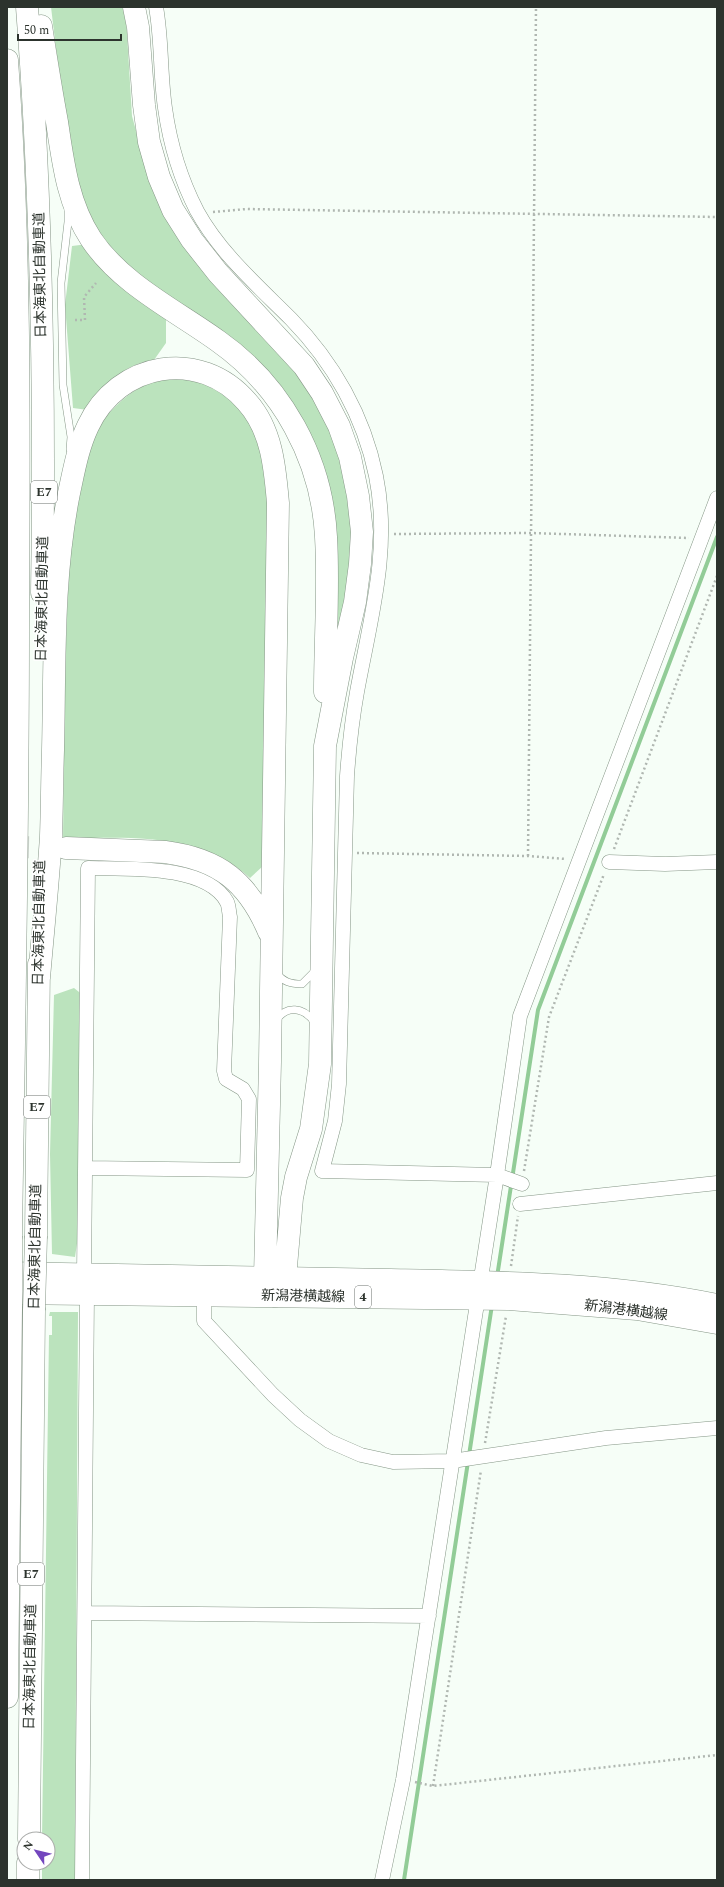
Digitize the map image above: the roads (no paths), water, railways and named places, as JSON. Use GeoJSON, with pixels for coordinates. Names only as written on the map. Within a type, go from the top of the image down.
{"type":"FeatureCollection","features":[{"type":"Feature","properties":{"kind":"main road","name":"日本海東北自動車道"},"geometry":{"type":"LineString","coordinates":[[27,7],[40,227],[43,422],[39,978],[29,1831]]}},
{"type":"Feature","properties":{"kind":"main road"},"geometry":{"type":"LineString","coordinates":[[38,7],[67,184],[80,219],[92,241],[116,268],[142,289],[220,342],[250,366],[279,400],[299,434],[313,468],[321,500],[326,537],[325,746],[320,1064],[311,1129],[296,1177],[275,1284]]}},
{"type":"Feature","properties":{"kind":"main road"},"geometry":{"type":"LineString","coordinates":[[134,7],[138,27],[144,105],[149,142],[159,177],[173,210],[192,240],[218,273],[304,366],[322,393],[335,419],[350,457],[358,496],[362,532],[360,564],[355,602],[342,658],[325,746]]}},
{"type":"Feature","properties":{"kind":"main road","name":"日本海東北自動車道"},"geometry":{"type":"LineString","coordinates":[[7,60],[15,223],[20,421],[15,982],[9,1300],[7,1697]]}},
{"type":"Feature","properties":{"kind":"main road"},"geometry":{"type":"LineString","coordinates":[[39,978],[51,836],[57,573],[66,508],[75,464],[88,427],[100,405],[120,387],[138,375],[160,369],[183,368],[208,373],[230,385],[248,403],[261,422],[270,446],[276,472],[278,503],[270,968],[275,1284]]}},
{"type":"Feature","properties":{"kind":"main road"},"geometry":{"type":"LineString","coordinates":[[7,826],[15,982]]}},
{"type":"Feature","properties":{"kind":"main road"},"geometry":{"type":"LineString","coordinates":[[66,848],[165,852],[180,854],[208,862],[237,881],[248,892],[263,917],[271,935]]}},
{"type":"Feature","properties":{"kind":"main road","name":"新潟港横越線"},"geometry":{"type":"LineString","coordinates":[[7,1273],[85,1285],[204,1295],[275,1284]]}},
{"type":"Feature","properties":{"kind":"main road","name":"新潟港横越線"},"geometry":{"type":"LineString","coordinates":[[9,1300],[85,1285],[275,1284],[509,1291],[587,1287],[692,1300],[717,1306]]}},
{"type":"Feature","properties":{"kind":"main road","name":"新潟港横越線"},"geometry":{"type":"LineString","coordinates":[[509,1291],[637,1309],[717,1323]]}},
{"type":"Feature","properties":{"kind":"street"},"geometry":{"type":"LineString","coordinates":[[156,7],[159,24],[165,106],[171,144],[182,180],[199,213],[217,240],[243,271],[315,346],[338,378],[354,409],[376,476],[381,511],[378,586],[351,730],[347,776],[339,1084],[335,1121],[322,1171],[497,1175],[522,1184]]}},
{"type":"Feature","properties":{"kind":"street"},"geometry":{"type":"LineString","coordinates":[[382,1880],[403,1780],[497,1175],[520,1016],[717,498]]}},
{"type":"Feature","properties":{"kind":"street"},"geometry":{"type":"LineString","coordinates":[[608,862],[665,864],[717,862]]}},
{"type":"Feature","properties":{"kind":"street"},"geometry":{"type":"LineString","coordinates":[[82,1880],[85,1613],[85,1168],[88,868],[146,869],[180,874],[205,882],[220,893],[228,903],[230,917],[224,1071],[226,1079],[243,1089],[249,1099],[247,1170],[85,1168]]}},
{"type":"Feature","properties":{"kind":"street"},"geometry":{"type":"LineString","coordinates":[[520,1204],[717,1183]]}},
{"type":"Feature","properties":{"kind":"street"},"geometry":{"type":"LineString","coordinates":[[204,1295],[204,1321],[273,1395],[300,1420],[329,1441],[361,1455],[393,1462],[452,1461],[606,1438],[717,1428]]}},
{"type":"Feature","properties":{"kind":"street"},"geometry":{"type":"LineString","coordinates":[[85,1613],[428,1616]]}},
{"type":"Feature","properties":{"kind":"lane"},"geometry":{"type":"LineString","coordinates":[[66,508],[71,437],[63,385],[62,283],[68,222],[67,184]]}},
{"type":"Feature","properties":{"kind":"lane"},"geometry":{"type":"LineString","coordinates":[[270,968],[284,981],[292,984],[302,984],[316,970],[322,951]]}},
{"type":"Feature","properties":{"kind":"lane"},"geometry":{"type":"LineString","coordinates":[[270,1031],[284,1012],[294,1009],[302,1010],[309,1015],[321,1033]]}},
{"type":"Feature","properties":{"kind":"waterway"},"geometry":{"type":"LineString","coordinates":[[497,1277],[538,1010],[717,537]]}},
{"type":"Feature","properties":{"kind":"waterway"},"geometry":{"type":"LineString","coordinates":[[404,1880],[492,1305]]}},
{"type":"Feature","properties":{"kind":"tunnel"},"geometry":{"type":"LineString","coordinates":[[7,847],[66,848]]}}]}
